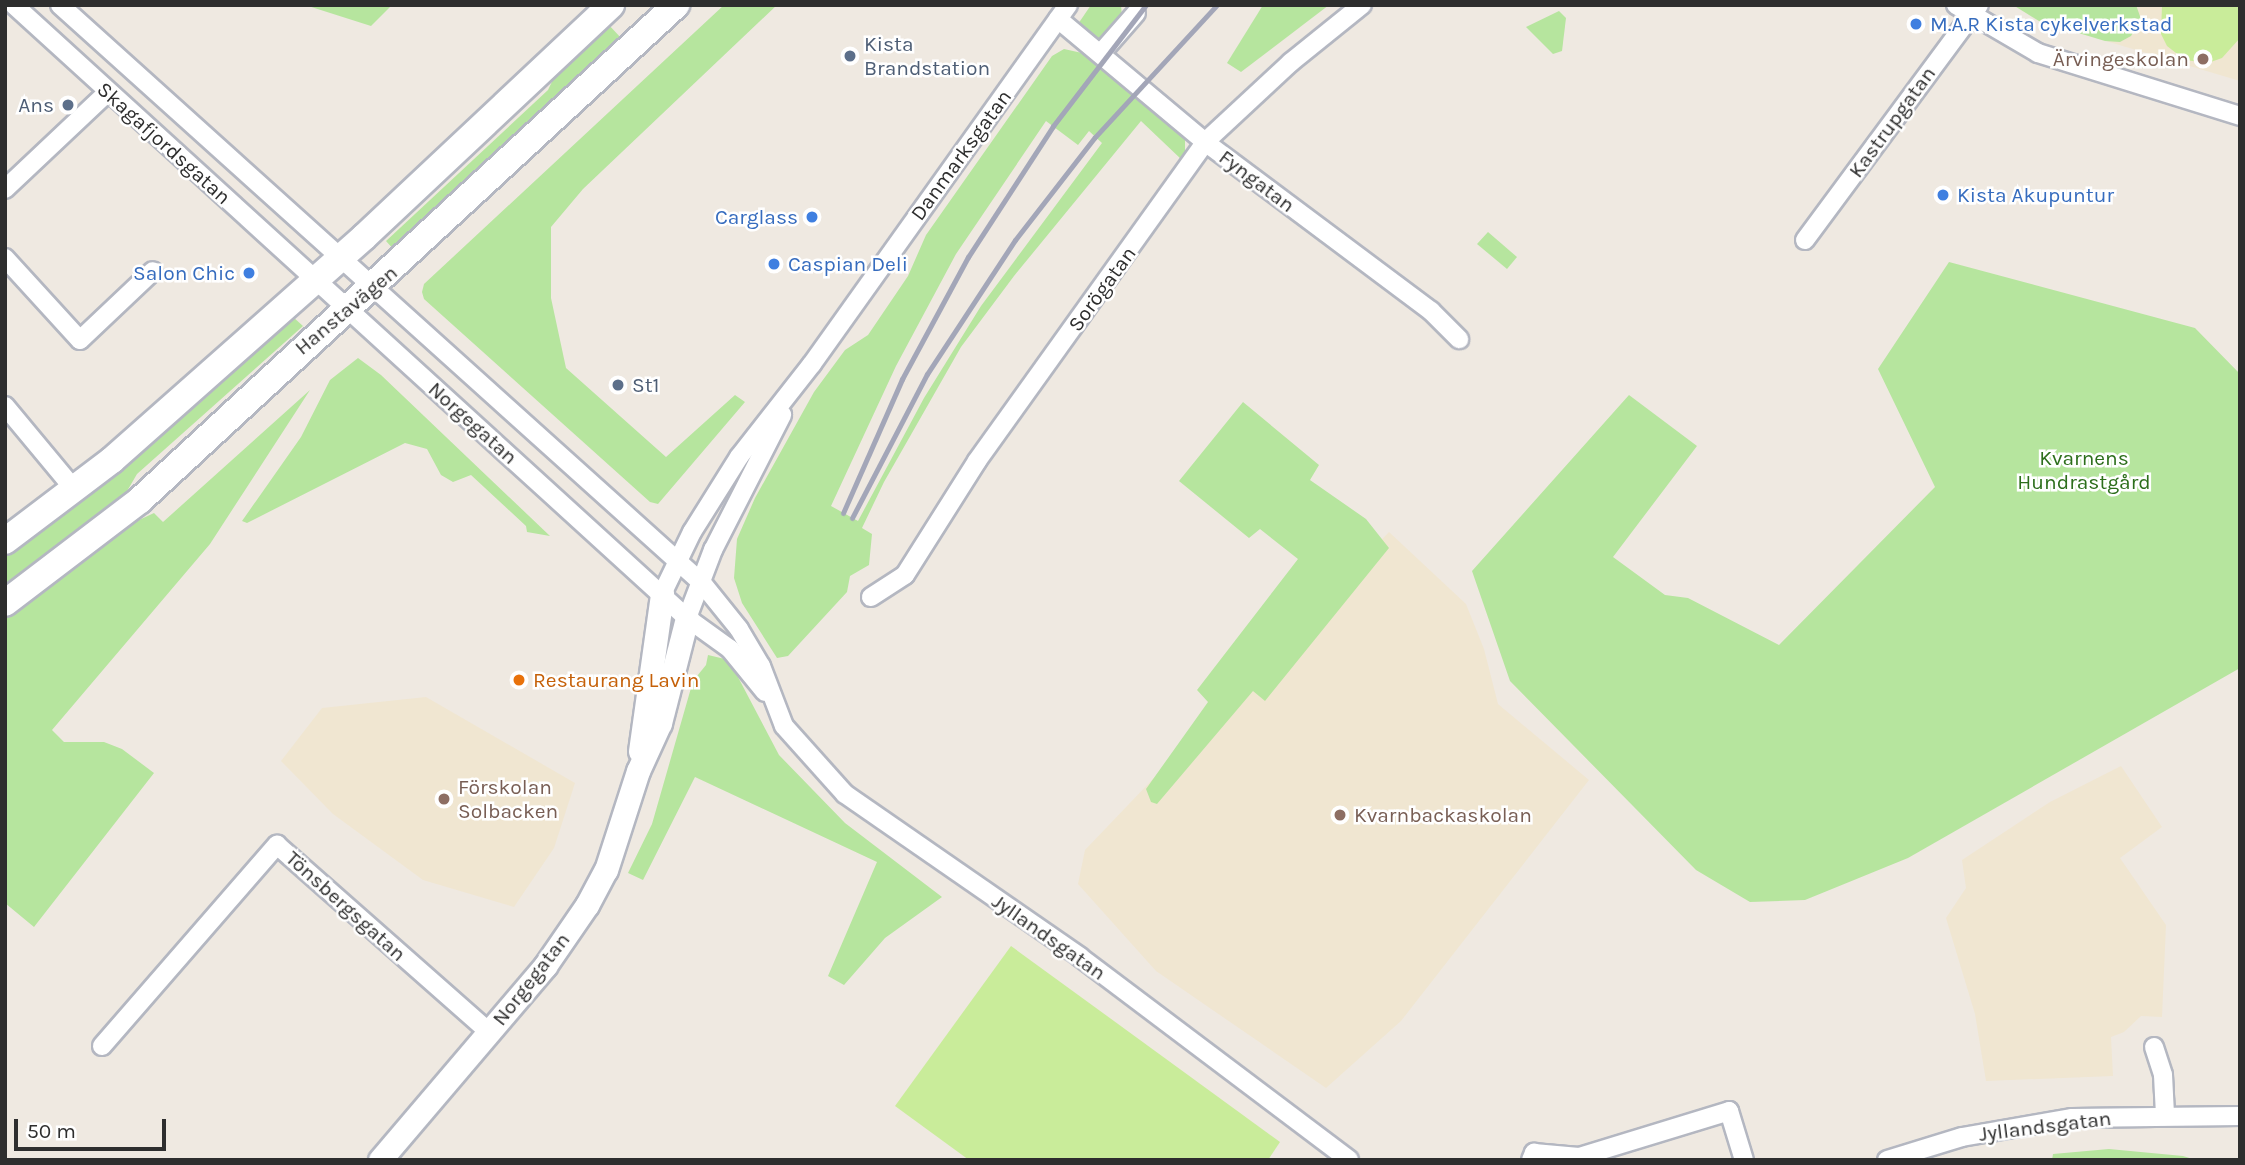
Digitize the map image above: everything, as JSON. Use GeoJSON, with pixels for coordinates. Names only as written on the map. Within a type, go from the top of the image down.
{"type":"FeatureCollection","features":[{"type":"Feature","properties":{"kind":"main road","name":"Hanstavägen"},"geometry":{"type":"LineString","coordinates":[[5,603],[140,500],[346,309],[372,289],[676,5]]}},
{"type":"Feature","properties":{"kind":"main road","name":"Hanstavägen"},"geometry":{"type":"LineString","coordinates":[[5,541],[74,489],[314,281],[610,6]]}},
{"type":"Feature","properties":{"kind":"main road"},"geometry":{"type":"LineString","coordinates":[[610,6],[639,40]]}},
{"type":"Feature","properties":{"kind":"street","name":"Skagafjordsgatan"},"geometry":{"type":"LineString","coordinates":[[14,5],[314,281]]}},
{"type":"Feature","properties":{"kind":"street","name":"Skagafjordsgatan"},"geometry":{"type":"LineString","coordinates":[[60,5],[340,258]]}},
{"type":"Feature","properties":{"kind":"street","name":"Sorögatan"},"geometry":{"type":"LineString","coordinates":[[871,597],[905,575],[977,461],[1205,142],[1291,62],[1362,5]]}},
{"type":"Feature","properties":{"kind":"street"},"geometry":{"type":"LineString","coordinates":[[1968,9],[2038,52],[2240,116]]}},
{"type":"Feature","properties":{"kind":"street","name":"Kastrupgatan"},"geometry":{"type":"LineString","coordinates":[[1805,240],[1968,9]]}},
{"type":"Feature","properties":{"kind":"street","name":"Fyngatan"},"geometry":{"type":"LineString","coordinates":[[1063,12],[1101,53],[1205,142],[1431,311],[1459,339]]}},
{"type":"Feature","properties":{"kind":"street","name":"Danmarksgatan"},"geometry":{"type":"LineString","coordinates":[[676,560],[738,457],[805,372],[1063,12]]}},
{"type":"Feature","properties":{"kind":"street"},"geometry":{"type":"LineString","coordinates":[[1101,53],[1136,13]]}},
{"type":"Feature","properties":{"kind":"street"},"geometry":{"type":"LineString","coordinates":[[5,189],[108,92]]}},
{"type":"Feature","properties":{"kind":"street"},"geometry":{"type":"LineString","coordinates":[[5,258],[80,340],[153,271]]}},
{"type":"Feature","properties":{"kind":"street","name":"Norgegatan"},"geometry":{"type":"LineString","coordinates":[[340,258],[702,583],[687,618],[660,723],[638,771],[615,847],[587,905],[545,966],[380,1160]]}},
{"type":"Feature","properties":{"kind":"street","name":"Norgegatan"},"geometry":{"type":"LineString","coordinates":[[314,281],[687,618]]}},
{"type":"Feature","properties":{"kind":"street","name":"Danmarksgatan"},"geometry":{"type":"LineString","coordinates":[[702,583],[713,550],[805,372]]}},
{"type":"Feature","properties":{"kind":"street"},"geometry":{"type":"LineString","coordinates":[[5,407],[74,489]]}},
{"type":"Feature","properties":{"kind":"street","name":"Norgegatan"},"geometry":{"type":"LineString","coordinates":[[638,771],[662,594],[676,560]]}},
{"type":"Feature","properties":{"kind":"street","name":"Jyllandsgatan"},"geometry":{"type":"LineString","coordinates":[[702,583],[739,629],[761,666],[769,697]]}},
{"type":"Feature","properties":{"kind":"street","name":"Jyllandsgatan"},"geometry":{"type":"LineString","coordinates":[[687,618],[730,649],[769,697],[804,753],[845,794],[1080,957],[1349,1160]]}},
{"type":"Feature","properties":{"kind":"street","name":"Tönsbergsgatan"},"geometry":{"type":"LineString","coordinates":[[102,1046],[278,845],[489,1032]]}},
{"type":"Feature","properties":{"kind":"street"},"geometry":{"type":"LineString","coordinates":[[2154,1047],[2163,1075],[2165,1115]]}},
{"type":"Feature","properties":{"kind":"street"},"geometry":{"type":"LineString","coordinates":[[1532,1156],[1578,1157],[1729,1111],[1744,1160]]}},
{"type":"Feature","properties":{"kind":"street","name":"Jyllandsgatan"},"geometry":{"type":"LineString","coordinates":[[1888,1160],[2006,1127],[2072,1118],[2240,1116]]}},
{"type":"Feature","properties":{"kind":"shaded area","name":"Ärvingeskolan"},"geometry":{"type":"Polygon","coordinates":[[[2013,5],[2240,5],[2240,81],[2039,21],[2013,5]]]}},
{"type":"Feature","properties":{"kind":"shaded area","name":"Kvarnbackaskolan"},"geometry":{"type":"Polygon","coordinates":[[[1389,532],[1466,604],[1484,649],[1498,704],[1589,780],[1401,1021],[1326,1088],[1156,971],[1078,884],[1085,850],[1389,532]]]}},
{"type":"Feature","properties":{"kind":"shaded area","name":"Förskolan Solbacken"},"geometry":{"type":"Polygon","coordinates":[[[426,697],[575,783],[554,848],[514,907],[423,880],[333,814],[281,761],[322,708],[426,697]]]}},
{"type":"Feature","properties":{"kind":"shaded area"},"geometry":{"type":"Polygon","coordinates":[[[2121,766],[2162,827],[2120,858],[2166,925],[2162,1017],[2141,1016],[2124,1032],[2111,1037],[2113,1076],[1986,1081],[1975,1014],[1946,918],[1966,888],[1962,860],[2050,802],[2121,766]]]}},
{"type":"Feature","properties":{"kind":"green space"},"geometry":{"type":"Polygon","coordinates":[[[305,5],[392,5],[371,26],[305,5]]]}},
{"type":"Feature","properties":{"kind":"green space"},"geometry":{"type":"Polygon","coordinates":[[[724,5],[777,5],[583,189],[551,227],[551,298],[566,368],[666,457],[735,395],[745,402],[658,504],[650,502],[424,299],[422,292],[424,284],[724,5]]]}},
{"type":"Feature","properties":{"kind":"green space"},"geometry":{"type":"Polygon","coordinates":[[[1091,5],[1121,5],[1122,17],[1099,41],[1078,24],[1091,5]]]}},
{"type":"Feature","properties":{"kind":"green space"},"geometry":{"type":"Polygon","coordinates":[[[1263,5],[1329,5],[1241,72],[1227,63],[1263,5]]]}},
{"type":"Feature","properties":{"kind":"green space"},"geometry":{"type":"Polygon","coordinates":[[[2013,5],[2136,5],[2141,19],[2131,36],[2120,42],[2105,41],[2039,21],[2013,5]]]}},
{"type":"Feature","properties":{"kind":"green space"},"geometry":{"type":"Polygon","coordinates":[[[2162,5],[2240,5],[2240,38],[2222,58],[2208,63],[2185,60],[2167,46],[2161,34],[2162,5]]]}},
{"type":"Feature","properties":{"kind":"green space"},"geometry":{"type":"Polygon","coordinates":[[[1559,11],[1566,18],[1562,51],[1553,54],[1526,27],[1559,11]]]}},
{"type":"Feature","properties":{"kind":"green space"},"geometry":{"type":"Polygon","coordinates":[[[607,23],[622,39],[395,251],[386,241],[548,90],[559,67],[607,23]]]}},
{"type":"Feature","properties":{"kind":"green space"},"geometry":{"type":"Polygon","coordinates":[[[1064,49],[1082,53],[1152,106],[1185,136],[1185,155],[1182,160],[1141,121],[1014,276],[961,347],[884,482],[862,528],[872,534],[869,565],[850,576],[847,592],[788,656],[777,658],[742,603],[734,578],[737,539],[755,498],[814,392],[845,350],[868,335],[908,276],[926,235],[1052,56],[1064,49]],[[1046,121],[956,254],[896,366],[831,506],[858,521],[924,398],[981,306],[1102,143],[1089,131],[1078,145],[1046,121]]]}},
{"type":"Feature","properties":{"kind":"green space"},"geometry":{"type":"Polygon","coordinates":[[[1488,232],[1517,257],[1507,269],[1477,244],[1488,232]]]}},
{"type":"Feature","properties":{"kind":"green space","name":"Kvarnens Hundrastgård"},"geometry":{"type":"Polygon","coordinates":[[[1949,262],[2195,328],[2240,374],[2240,668],[1908,858],[1805,900],[1750,902],[1696,870],[1510,681],[1472,571],[1629,395],[1697,446],[1613,557],[1665,595],[1688,598],[1779,645],[1935,487],[1878,369],[1949,262]]]}},
{"type":"Feature","properties":{"kind":"green space"},"geometry":{"type":"Polygon","coordinates":[[[293,317],[303,326],[137,474],[123,498],[5,587],[5,556],[202,401],[293,317]]]}},
{"type":"Feature","properties":{"kind":"green space"},"geometry":{"type":"Polygon","coordinates":[[[358,358],[381,375],[550,536],[527,532],[526,526],[471,475],[453,482],[441,475],[427,449],[405,443],[247,523],[242,521],[301,437],[330,380],[358,358]]]}},
{"type":"Feature","properties":{"kind":"green space"},"geometry":{"type":"Polygon","coordinates":[[[310,390],[210,544],[52,730],[64,742],[104,742],[122,749],[154,773],[34,927],[5,903],[5,615],[122,528],[154,513],[163,522],[310,390]]]}},
{"type":"Feature","properties":{"kind":"green space"},"geometry":{"type":"Polygon","coordinates":[[[1243,402],[1319,465],[1310,480],[1366,519],[1389,548],[1265,701],[1253,691],[1157,804],[1151,802],[1146,789],[1208,702],[1197,690],[1298,559],[1260,529],[1249,538],[1179,481],[1243,402]]]}},
{"type":"Feature","properties":{"kind":"green space"},"geometry":{"type":"Polygon","coordinates":[[[708,655],[729,660],[779,755],[845,823],[942,897],[885,938],[844,985],[828,976],[877,862],[695,777],[643,880],[628,873],[652,824],[693,681],[706,665],[708,655]]]}},
{"type":"Feature","properties":{"kind":"green space"},"geometry":{"type":"Polygon","coordinates":[[[1011,946],[1280,1142],[1268,1160],[969,1160],[895,1106],[1011,946]]]}},
{"type":"Feature","properties":{"kind":"green space"},"geometry":{"type":"Polygon","coordinates":[[[2109,1149],[2183,1156],[2196,1160],[2052,1160],[2053,1154],[2109,1149]]]}},
{"type":"Feature","properties":{"kind":"railway"},"geometry":{"type":"LineString","coordinates":[[843,513],[902,379],[968,257],[1053,126],[1146,5]]}},
{"type":"Feature","properties":{"kind":"railway"},"geometry":{"type":"LineString","coordinates":[[852,518],[927,374],[1015,240],[1095,137],[1217,5]]}},
{"type":"Feature","properties":{"kind":"place","name":"M.A.R Kista cykelverkstad"},"geometry":{"type":"Point","coordinates":[1916,24]}},
{"type":"Feature","properties":{"kind":"place","name":"Kista Brandstation"},"geometry":{"type":"Point","coordinates":[850,56]}},
{"type":"Feature","properties":{"kind":"place","name":"Ärvingeskolan"},"geometry":{"type":"Point","coordinates":[2203,59]}},
{"type":"Feature","properties":{"kind":"place","name":"Ans"},"geometry":{"type":"Point","coordinates":[68,105]}},
{"type":"Feature","properties":{"kind":"place","name":"Kista Akupuntur"},"geometry":{"type":"Point","coordinates":[1943,195]}},
{"type":"Feature","properties":{"kind":"place","name":"Carglass"},"geometry":{"type":"Point","coordinates":[812,217]}},
{"type":"Feature","properties":{"kind":"place","name":"Caspian Deli"},"geometry":{"type":"Point","coordinates":[774,264]}},
{"type":"Feature","properties":{"kind":"place","name":"Salon Chic"},"geometry":{"type":"Point","coordinates":[249,273]}},
{"type":"Feature","properties":{"kind":"place","name":"St1"},"geometry":{"type":"Point","coordinates":[618,385]}},
{"type":"Feature","properties":{"kind":"place","name":"Restaurang Lavin"},"geometry":{"type":"Point","coordinates":[519,680]}},
{"type":"Feature","properties":{"kind":"place","name":"Förskolan Solbacken"},"geometry":{"type":"Point","coordinates":[444,799]}},
{"type":"Feature","properties":{"kind":"place","name":"Kvarnbackaskolan"},"geometry":{"type":"Point","coordinates":[1340,815]}}]}
